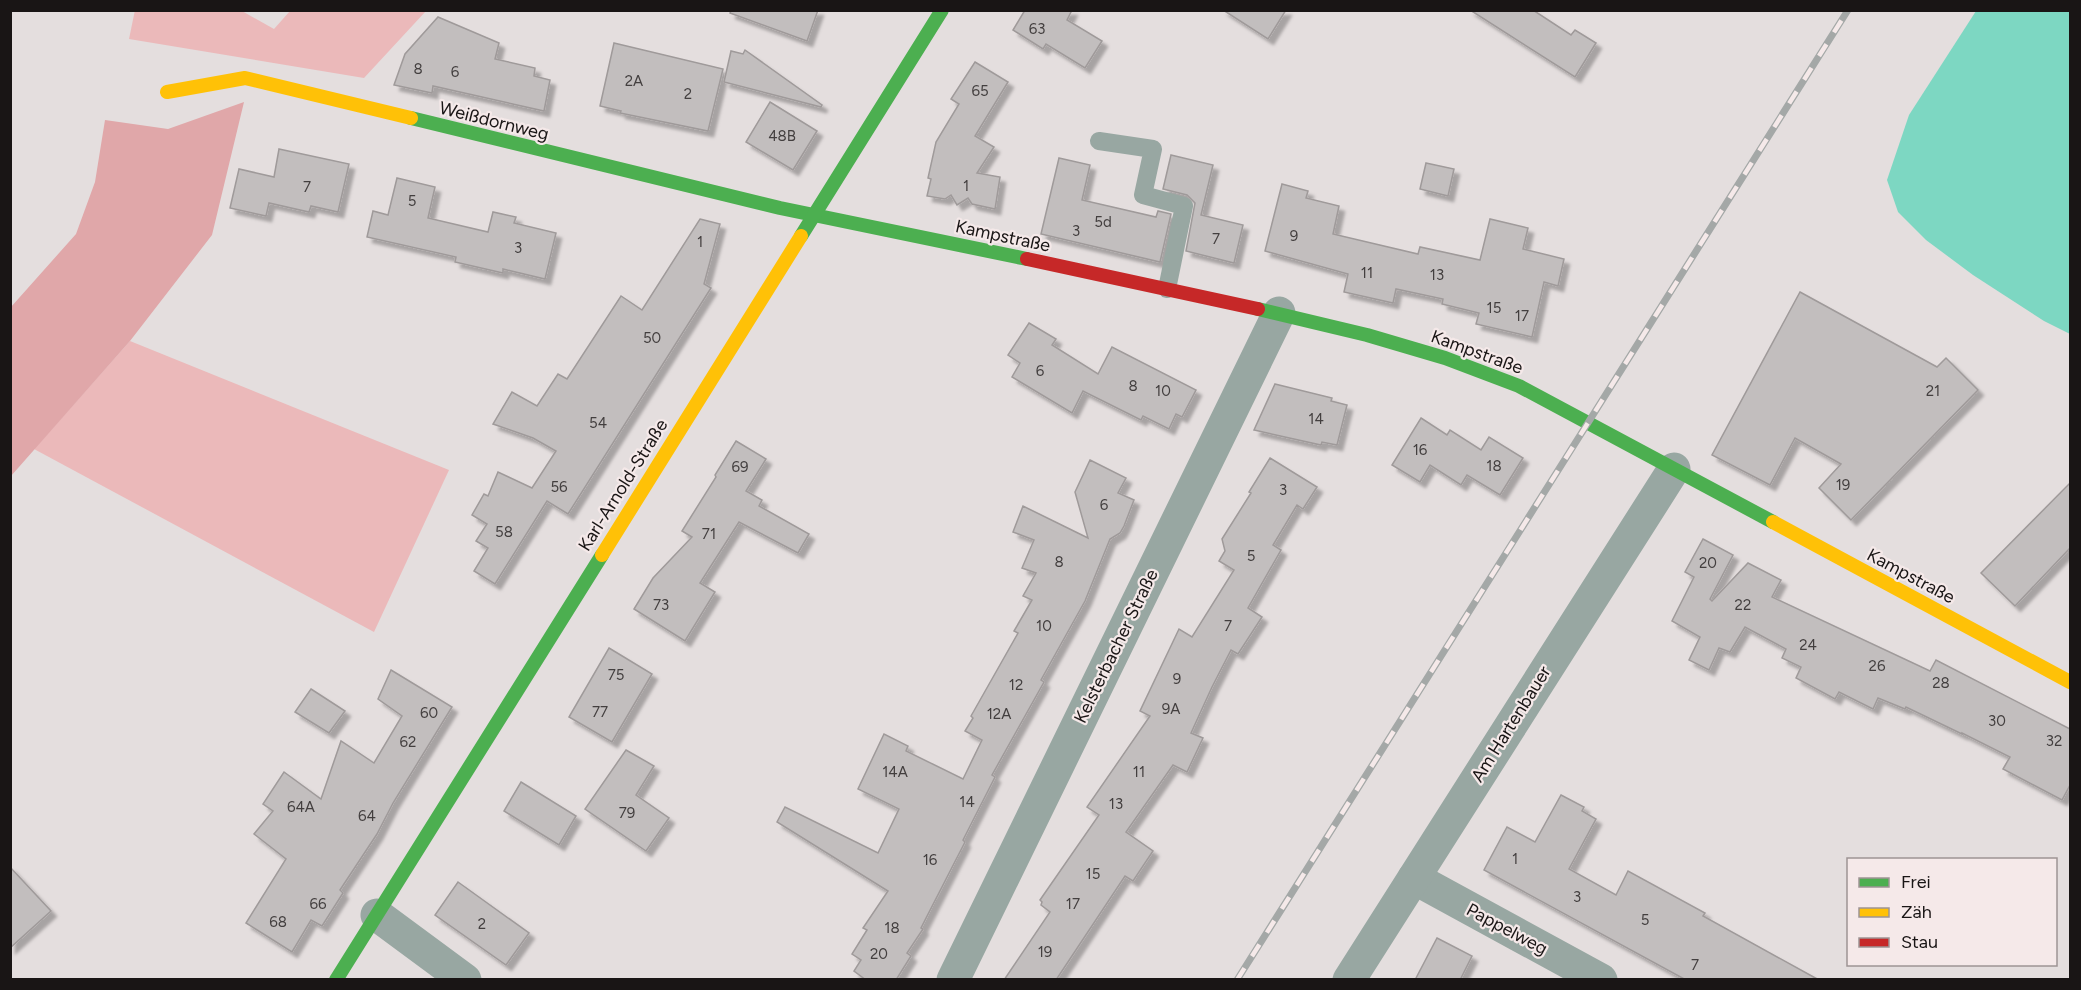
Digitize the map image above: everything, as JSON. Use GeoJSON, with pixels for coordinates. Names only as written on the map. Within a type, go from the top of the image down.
{"type":"FeatureCollection","features":[{"type":"Feature","properties":{"kind":"street","name":"Karl-Arnold-Straße"},"geometry":{"type":"LineString","coordinates":[[336,980],[942,10]]}},
{"type":"Feature","properties":{"kind":"street","name":"Weißdornweg"},"geometry":{"type":"LineString","coordinates":[[167,92],[245,78],[780,208],[813,214]]}},
{"type":"Feature","properties":{"kind":"street","name":"Kampstraße"},"geometry":{"type":"LineString","coordinates":[[813,214],[1279,313],[1445,358],[1519,386],[2070,682]]}},
{"type":"Feature","properties":{"kind":"street","name":"Kelsterbacher Straße"},"geometry":{"type":"LineString","coordinates":[[952,980],[1279,313]]}},
{"type":"Feature","properties":{"kind":"street","name":"Am Hartenbauer"},"geometry":{"type":"LineString","coordinates":[[1349,980],[1674,469]]}},
{"type":"Feature","properties":{"kind":"street","name":"Pappelweg"},"geometry":{"type":"LineString","coordinates":[[1413,878],[1601,980]]}},
{"type":"Feature","properties":{"kind":"street"},"geometry":{"type":"LineString","coordinates":[[376,915],[465,980]]}},
{"type":"Feature","properties":{"kind":"lane"},"geometry":{"type":"LineString","coordinates":[[1099,141],[1153,149],[1143,195],[1184,206],[1167,289]]}},
{"type":"Feature","properties":{"kind":"shaded area"},"geometry":{"type":"Polygon","coordinates":[[[135,10],[242,11],[274,29],[290,11],[426,11],[364,78],[129,39],[135,10]]]}},
{"type":"Feature","properties":{"kind":"shaded area"},"geometry":{"type":"Polygon","coordinates":[[[1976,11],[2070,11],[2070,334],[2044,321],[1973,275],[1926,240],[1898,212],[1887,180],[1909,115],[1976,11]]]}},
{"type":"Feature","properties":{"kind":"shaded area"},"geometry":{"type":"Polygon","coordinates":[[[244,102],[212,235],[130,341],[11,476],[11,307],[76,234],[95,182],[105,120],[168,129],[244,102]]]}},
{"type":"Feature","properties":{"kind":"shaded area"},"geometry":{"type":"Polygon","coordinates":[[[130,341],[449,470],[374,632],[34,449],[130,341]]]}},
{"type":"Feature","properties":{"kind":"building"},"geometry":{"type":"Polygon","coordinates":[[[731,10],[818,10],[807,41],[730,13],[731,10]]]}},
{"type":"Feature","properties":{"kind":"building"},"geometry":{"type":"Polygon","coordinates":[[[1025,10],[1072,10],[1067,20],[1102,41],[1085,68],[1046,44],[1043,49],[1013,30],[1025,10]]]}},
{"type":"Feature","properties":{"kind":"building"},"geometry":{"type":"Polygon","coordinates":[[[1223,10],[1286,10],[1268,39],[1223,10]]]}},
{"type":"Feature","properties":{"kind":"building"},"geometry":{"type":"Polygon","coordinates":[[[1470,10],[1533,10],[1571,35],[1575,30],[1596,43],[1575,77],[1470,10]]]}},
{"type":"Feature","properties":{"kind":"building"},"geometry":{"type":"Polygon","coordinates":[[[438,17],[499,43],[495,59],[535,68],[534,76],[550,80],[544,111],[433,86],[432,93],[394,85],[405,54],[438,17]]]}},
{"type":"Feature","properties":{"kind":"building"},"geometry":{"type":"Polygon","coordinates":[[[614,43],[723,69],[708,131],[620,113],[621,111],[600,106],[614,43]]]}},
{"type":"Feature","properties":{"kind":"building"},"geometry":{"type":"Polygon","coordinates":[[[745,50],[822,105],[821,107],[724,82],[731,51],[743,54],[745,50]]]}},
{"type":"Feature","properties":{"kind":"building"},"geometry":{"type":"Polygon","coordinates":[[[975,62],[1008,82],[975,136],[994,147],[977,173],[1000,177],[995,209],[972,204],[968,198],[957,205],[951,195],[945,199],[927,196],[931,179],[928,178],[936,142],[959,104],[951,99],[975,62]]]}},
{"type":"Feature","properties":{"kind":"building"},"geometry":{"type":"Polygon","coordinates":[[[770,102],[817,131],[793,170],[746,142],[770,102]]]}},
{"type":"Feature","properties":{"kind":"building"},"geometry":{"type":"Polygon","coordinates":[[[279,149],[349,164],[338,212],[311,206],[309,212],[269,203],[266,216],[230,208],[239,169],[274,177],[279,149]]]}},
{"type":"Feature","properties":{"kind":"building"},"geometry":{"type":"Polygon","coordinates":[[[1171,155],[1213,165],[1201,215],[1243,225],[1234,263],[1186,251],[1195,203],[1187,195],[1163,189],[1171,155]]]}},
{"type":"Feature","properties":{"kind":"building"},"geometry":{"type":"Polygon","coordinates":[[[1059,158],[1090,165],[1082,200],[1156,217],[1158,211],[1171,214],[1160,262],[1041,234],[1059,158]]]}},
{"type":"Feature","properties":{"kind":"building"},"geometry":{"type":"Polygon","coordinates":[[[1426,163],[1454,169],[1448,196],[1420,189],[1426,163]]]}},
{"type":"Feature","properties":{"kind":"building"},"geometry":{"type":"Polygon","coordinates":[[[397,178],[435,187],[428,218],[488,232],[493,212],[516,217],[514,223],[556,233],[545,279],[503,269],[503,273],[455,262],[456,257],[367,237],[373,211],[388,215],[397,178]]]}},
{"type":"Feature","properties":{"kind":"building"},"geometry":{"type":"Polygon","coordinates":[[[1282,184],[1308,191],[1306,198],[1339,206],[1333,234],[1418,254],[1420,247],[1480,260],[1490,219],[1528,228],[1523,249],[1564,259],[1558,286],[1544,282],[1532,337],[1476,324],[1479,313],[1442,304],[1443,299],[1396,289],[1393,303],[1344,292],[1348,274],[1265,251],[1282,184]]]}},
{"type":"Feature","properties":{"kind":"building"},"geometry":{"type":"Polygon","coordinates":[[[700,219],[720,224],[704,284],[711,288],[568,514],[547,501],[495,584],[474,571],[488,548],[476,541],[487,524],[472,515],[484,494],[488,496],[498,472],[532,488],[556,451],[533,438],[493,424],[512,392],[537,406],[558,374],[567,379],[621,296],[642,310],[700,219]]]}},
{"type":"Feature","properties":{"kind":"building"},"geometry":{"type":"Polygon","coordinates":[[[1800,292],[1937,367],[1946,358],[1978,390],[1851,520],[1819,488],[1841,464],[1795,438],[1770,485],[1712,455],[1800,292]]]}},
{"type":"Feature","properties":{"kind":"building"},"geometry":{"type":"Polygon","coordinates":[[[1029,323],[1056,339],[1052,345],[1098,374],[1112,347],[1196,390],[1182,417],[1176,414],[1169,429],[1143,416],[1141,420],[1083,391],[1072,413],[1012,377],[1020,363],[1008,355],[1029,323]]]}},
{"type":"Feature","properties":{"kind":"building"},"geometry":{"type":"Polygon","coordinates":[[[1275,384],[1332,398],[1331,401],[1347,405],[1337,445],[1322,442],[1321,445],[1254,430],[1275,384]]]}},
{"type":"Feature","properties":{"kind":"building"},"geometry":{"type":"Polygon","coordinates":[[[1421,418],[1447,435],[1450,430],[1481,450],[1489,437],[1523,458],[1500,495],[1467,475],[1461,485],[1430,465],[1420,482],[1392,465],[1421,418]]]}},
{"type":"Feature","properties":{"kind":"building"},"geometry":{"type":"Polygon","coordinates":[[[736,441],[766,459],[746,491],[762,500],[759,506],[809,534],[798,553],[739,522],[700,583],[715,592],[685,641],[634,609],[653,578],[692,537],[682,531],[736,441]]]}},
{"type":"Feature","properties":{"kind":"building"},"geometry":{"type":"Polygon","coordinates":[[[1270,458],[1317,487],[1303,509],[1297,505],[1273,545],[1281,550],[1248,608],[1262,617],[1238,654],[1231,650],[1212,687],[1191,733],[1203,738],[1187,772],[1173,765],[1126,832],[1153,851],[1133,881],[1125,876],[1056,980],[1004,980],[1050,912],[1041,905],[1040,900],[1099,815],[1087,807],[1150,716],[1140,711],[1179,629],[1192,637],[1234,570],[1219,561],[1225,551],[1222,539],[1270,458]]]}},
{"type":"Feature","properties":{"kind":"building"},"geometry":{"type":"Polygon","coordinates":[[[1090,460],[1126,478],[1118,493],[1134,500],[1124,526],[1120,533],[1110,539],[1085,601],[1041,680],[1044,682],[992,775],[995,777],[963,840],[965,842],[921,928],[923,929],[907,953],[911,956],[896,980],[866,980],[854,971],[861,960],[852,954],[867,930],[863,928],[888,891],[777,822],[785,807],[878,853],[899,809],[858,789],[884,734],[908,746],[906,751],[963,779],[982,740],[965,731],[973,718],[971,716],[1018,633],[1014,631],[1032,600],[1023,596],[1036,573],[1022,568],[1034,540],[1013,532],[1023,506],[1088,538],[1075,492],[1090,460]]]}},
{"type":"Feature","properties":{"kind":"building"},"geometry":{"type":"Polygon","coordinates":[[[2070,483],[2070,548],[2015,606],[1981,573],[2070,483]]]}},
{"type":"Feature","properties":{"kind":"building"},"geometry":{"type":"Polygon","coordinates":[[[1703,539],[1733,555],[1710,599],[1712,601],[1748,563],[1781,580],[1772,597],[1930,671],[1936,660],[2070,729],[2070,785],[2062,800],[2003,769],[2010,757],[1906,707],[1905,709],[1878,698],[1873,709],[1839,692],[1835,699],[1796,678],[1801,667],[1782,658],[1786,649],[1745,627],[1730,652],[1719,648],[1709,670],[1689,660],[1700,637],[1672,621],[1694,577],[1685,572],[1703,539]]]}},
{"type":"Feature","properties":{"kind":"building"},"geometry":{"type":"Polygon","coordinates":[[[609,648],[652,674],[612,742],[569,717],[609,648]]]}},
{"type":"Feature","properties":{"kind":"building"},"geometry":{"type":"Polygon","coordinates":[[[391,670],[452,707],[393,803],[377,834],[340,890],[343,893],[322,926],[311,920],[292,952],[246,923],[286,859],[254,834],[273,811],[263,804],[284,772],[321,799],[341,741],[374,763],[402,716],[378,699],[391,670]]]}},
{"type":"Feature","properties":{"kind":"building"},"geometry":{"type":"Polygon","coordinates":[[[311,689],[345,711],[329,733],[295,712],[311,689]]]}},
{"type":"Feature","properties":{"kind":"building"},"geometry":{"type":"Polygon","coordinates":[[[626,750],[654,766],[636,795],[669,818],[646,851],[585,809],[626,750]]]}},
{"type":"Feature","properties":{"kind":"building"},"geometry":{"type":"Polygon","coordinates":[[[521,782],[576,816],[559,845],[504,811],[521,782]]]}},
{"type":"Feature","properties":{"kind":"building"},"geometry":{"type":"Polygon","coordinates":[[[1561,795],[1584,807],[1582,811],[1596,819],[1569,869],[1616,895],[1628,871],[1705,913],[1703,916],[1819,980],[1686,980],[1484,870],[1507,827],[1535,842],[1561,795]]]}},
{"type":"Feature","properties":{"kind":"building"},"geometry":{"type":"Polygon","coordinates":[[[10,867],[51,911],[10,948],[10,867]]]}},
{"type":"Feature","properties":{"kind":"building"},"geometry":{"type":"Polygon","coordinates":[[[458,882],[529,933],[506,965],[435,915],[458,882]]]}},
{"type":"Feature","properties":{"kind":"building"},"geometry":{"type":"Polygon","coordinates":[[[1437,938],[1472,956],[1460,980],[1415,980],[1437,938]]]}},
{"type":"Feature","properties":{"kind":"railway"},"geometry":{"type":"LineString","coordinates":[[1237,980],[1848,10]]}},
{"type":"Feature","properties":{"kind":"traffic: fast"},"geometry":{"type":"LineString","coordinates":[[801,236],[942,10]]}},
{"type":"Feature","properties":{"kind":"traffic: fast"},"geometry":{"type":"LineString","coordinates":[[411,118],[780,208],[1027,259]]}},
{"type":"Feature","properties":{"kind":"traffic: fast"},"geometry":{"type":"LineString","coordinates":[[1258,309],[1367,335],[1445,358],[1519,386],[1773,522]]}},
{"type":"Feature","properties":{"kind":"traffic: fast"},"geometry":{"type":"LineString","coordinates":[[336,980],[602,555]]}},
{"type":"Feature","properties":{"kind":"traffic: slow"},"geometry":{"type":"LineString","coordinates":[[167,92],[245,78],[411,118]]}},
{"type":"Feature","properties":{"kind":"traffic: slow"},"geometry":{"type":"LineString","coordinates":[[602,555],[801,236]]}},
{"type":"Feature","properties":{"kind":"traffic: slow"},"geometry":{"type":"LineString","coordinates":[[1773,522],[2070,682]]}},
{"type":"Feature","properties":{"kind":"traffic: jam"},"geometry":{"type":"LineString","coordinates":[[1027,259],[1258,309]]}}]}
